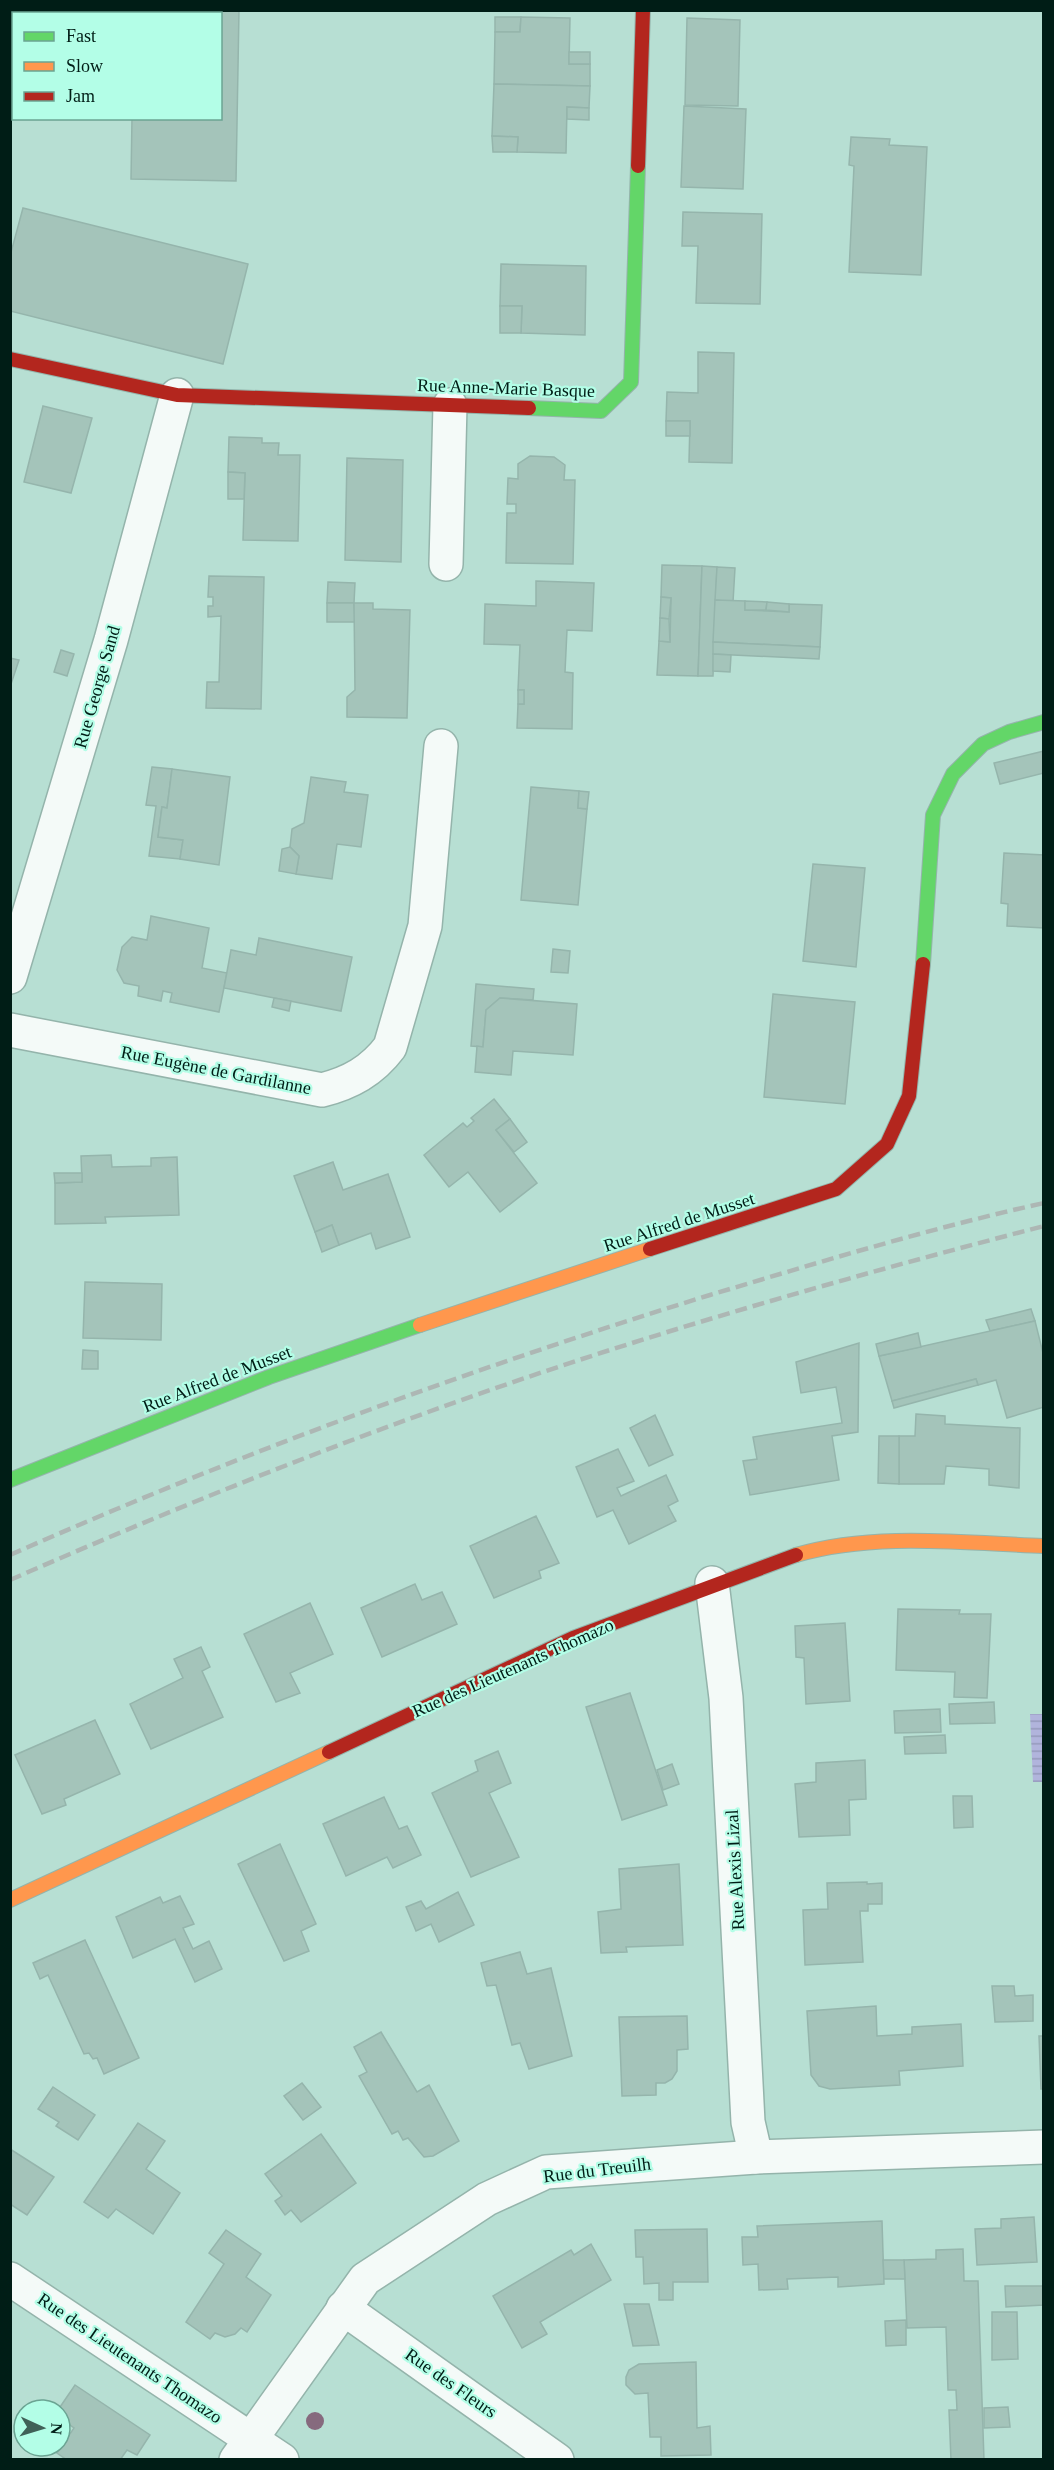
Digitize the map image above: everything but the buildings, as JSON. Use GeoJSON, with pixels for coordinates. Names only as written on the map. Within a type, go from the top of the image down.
{"type":"FeatureCollection","features":[{"type":"Feature","properties":{"kind":"street","name":"Rue Anne-Marie Basque"},"geometry":{"type":"LineString","coordinates":[[10,359],[177,395],[601,411],[631,382],[643,10]]}},
{"type":"Feature","properties":{"kind":"street","name":"Rue George Sand"},"geometry":{"type":"LineString","coordinates":[[10,977],[111,640],[177,395]]}},
{"type":"Feature","properties":{"kind":"street"},"geometry":{"type":"LineString","coordinates":[[446,564],[450,405]]}},
{"type":"Feature","properties":{"kind":"street","name":"Rue Alfred de Musset"},"geometry":{"type":"LineString","coordinates":[[10,1480],[269,1377],[519,1292],[836,1189],[886,1144],[909,1096],[919,1014],[933,815],[953,774],[983,744],[1009,732],[1044,722]]}},
{"type":"Feature","properties":{"kind":"street","name":"Rue Eugène de Gardilanne"},"geometry":{"type":"LineString","coordinates":[[10,1030],[322,1090],[352,1080],[378,1062],[390,1047],[425,926],[441,746]]}},
{"type":"Feature","properties":{"kind":"street","name":"Rue des Lieutenants Thomazo"},"geometry":{"type":"LineString","coordinates":[[10,1900],[573,1638],[712,1583],[817,1549],[892,1541],[1044,1546]]}},
{"type":"Feature","properties":{"kind":"street","name":"Rue Alexis Lizal"},"geometry":{"type":"LineString","coordinates":[[712,1583],[726,1698],[748,2122],[756,2157]]}},
{"type":"Feature","properties":{"kind":"street","name":"Rue du Treuilh"},"geometry":{"type":"LineString","coordinates":[[243,2449],[365,2278],[487,2199],[546,2172],[756,2157],[1044,2146]]}},
{"type":"Feature","properties":{"kind":"street","name":"Rue des Lieutenants Thomazo"},"geometry":{"type":"LineString","coordinates":[[10,2279],[243,2449]]}},
{"type":"Feature","properties":{"kind":"street","name":"Rue des Fleurs"},"geometry":{"type":"LineString","coordinates":[[343,2308],[557,2460]]}},
{"type":"Feature","properties":{"kind":"street"},"geometry":{"type":"LineString","coordinates":[[243,2449],[282,2460]]}},
{"type":"Feature","properties":{"kind":"water"},"geometry":{"type":"Polygon","coordinates":[[[1030,1714],[1043,1714],[1043,1782],[1033,1782],[1030,1714]]]}},
{"type":"Feature","properties":{"kind":"railway"},"geometry":{"type":"LineString","coordinates":[[10,1555],[269,1448],[357,1414],[533,1352],[834,1258],[918,1234],[1044,1203]]}},
{"type":"Feature","properties":{"kind":"railway"},"geometry":{"type":"LineString","coordinates":[[10,1580],[307,1457],[458,1401],[664,1333],[880,1270],[1044,1226]]}},
{"type":"Feature","properties":{"kind":"traffic: fast"},"geometry":{"type":"LineString","coordinates":[[529,408],[601,411],[631,382],[638,166]]}},
{"type":"Feature","properties":{"kind":"traffic: fast"},"geometry":{"type":"LineString","coordinates":[[923,964],[933,815],[953,774],[983,744],[1009,732],[1044,722]]}},
{"type":"Feature","properties":{"kind":"traffic: fast"},"geometry":{"type":"LineString","coordinates":[[10,1480],[269,1377],[420,1325]]}},
{"type":"Feature","properties":{"kind":"traffic: slow"},"geometry":{"type":"LineString","coordinates":[[420,1325],[650,1249]]}},
{"type":"Feature","properties":{"kind":"traffic: slow"},"geometry":{"type":"LineString","coordinates":[[796,1555],[857,1543],[888,1541],[951,1541],[1044,1546]]}},
{"type":"Feature","properties":{"kind":"traffic: slow"},"geometry":{"type":"LineString","coordinates":[[10,1900],[329,1752]]}},
{"type":"Feature","properties":{"kind":"traffic: jam"},"geometry":{"type":"LineString","coordinates":[[638,166],[643,10]]}},
{"type":"Feature","properties":{"kind":"traffic: jam"},"geometry":{"type":"LineString","coordinates":[[10,359],[177,395],[529,408]]}},
{"type":"Feature","properties":{"kind":"traffic: jam"},"geometry":{"type":"LineString","coordinates":[[650,1249],[836,1189],[887,1144],[909,1096],[923,964]]}},
{"type":"Feature","properties":{"kind":"traffic: jam"},"geometry":{"type":"LineString","coordinates":[[329,1752],[573,1638],[796,1555]]}}]}
